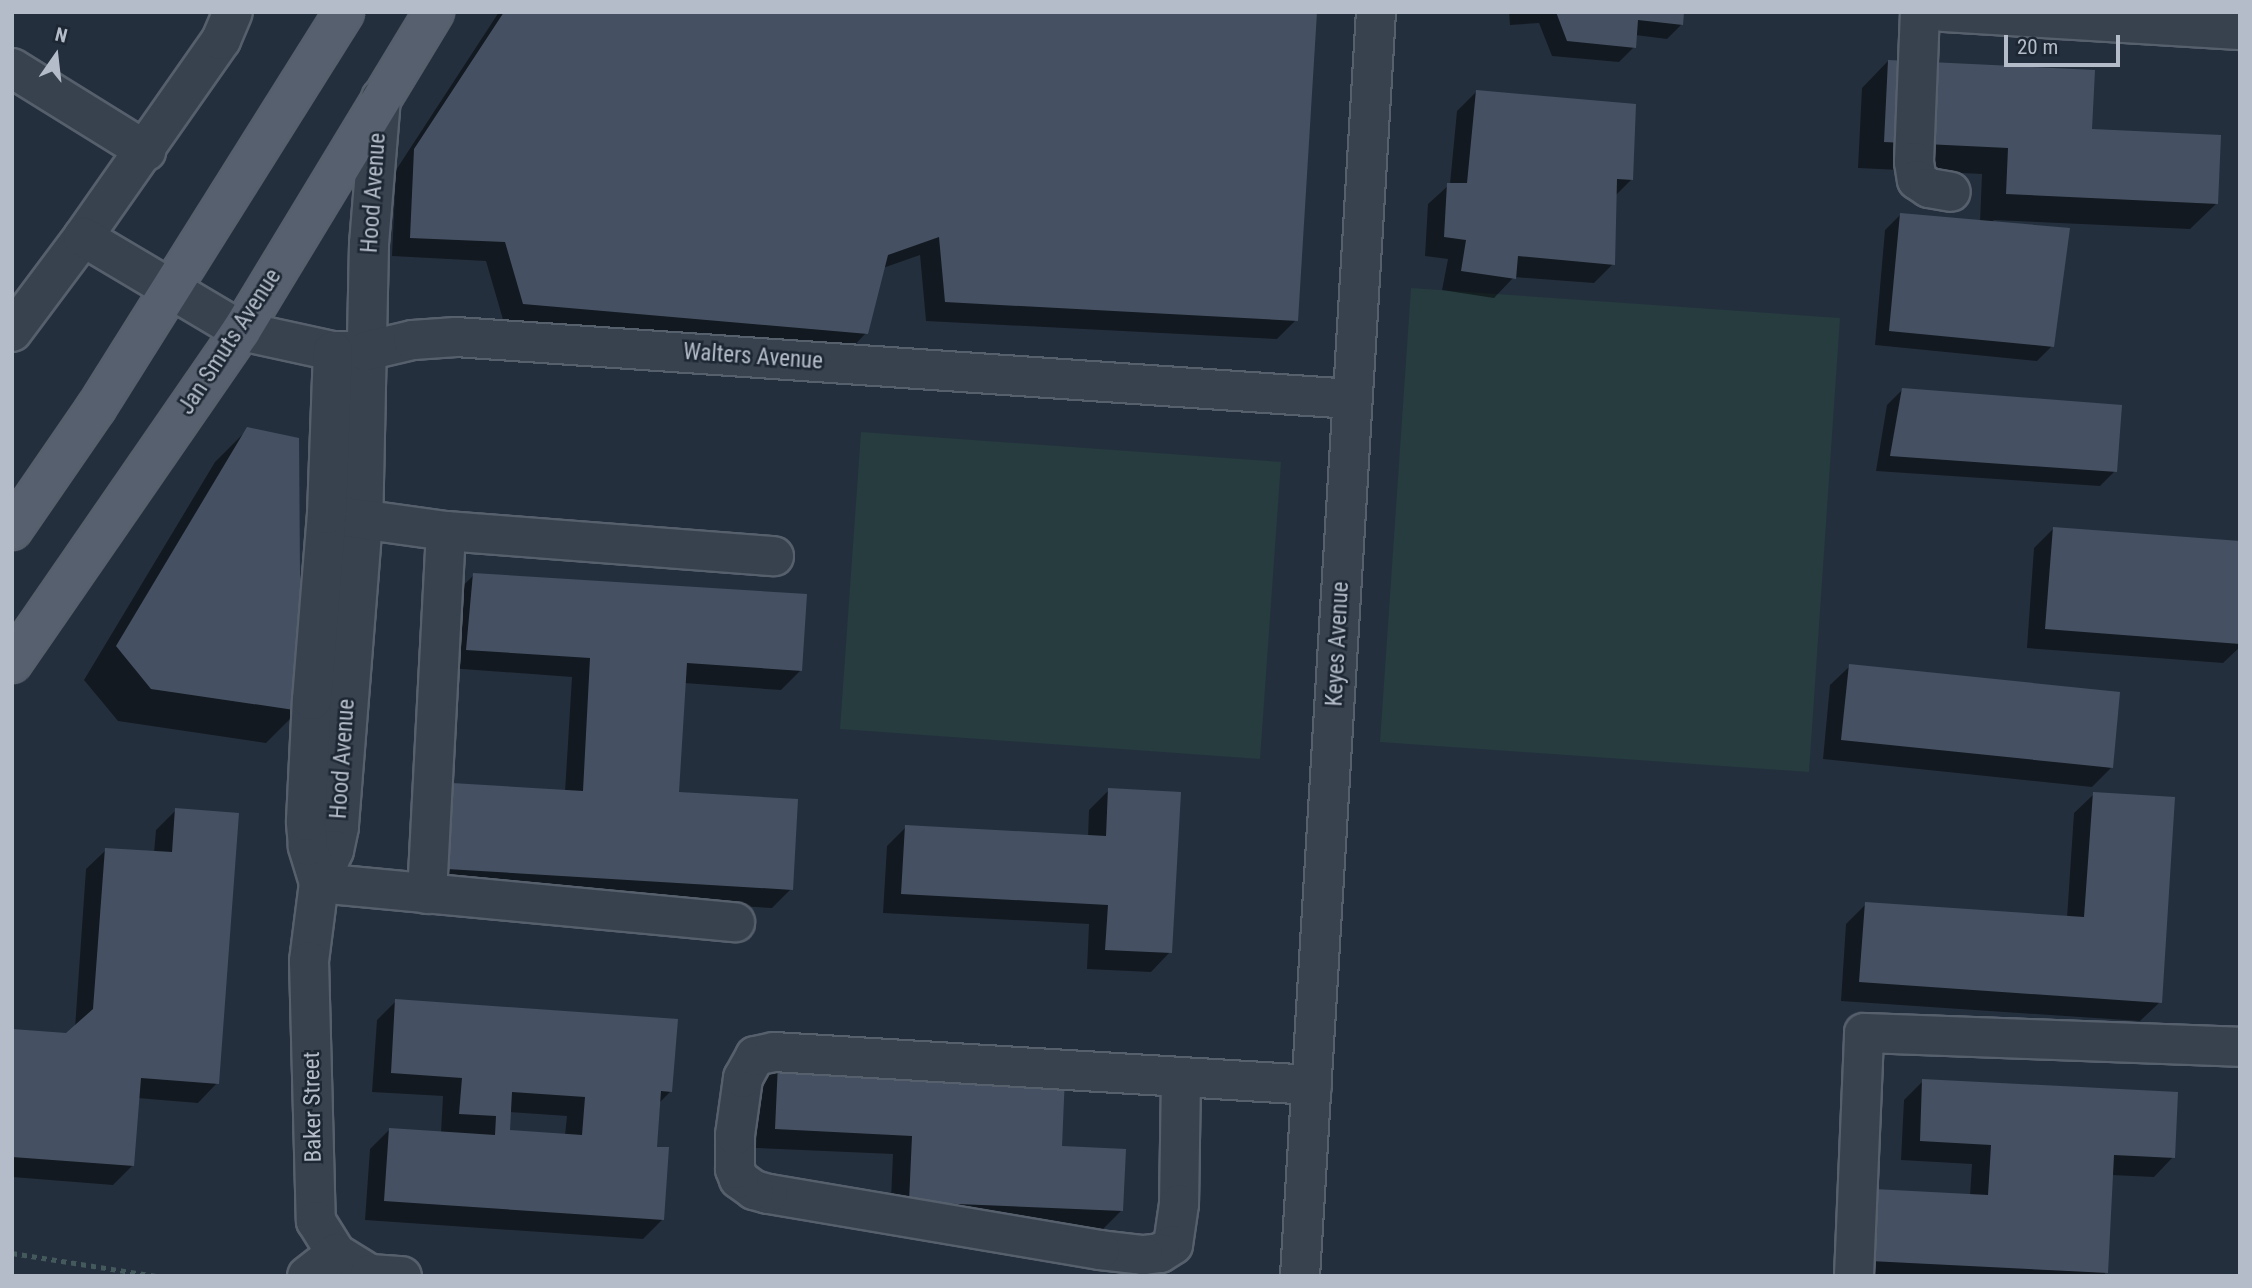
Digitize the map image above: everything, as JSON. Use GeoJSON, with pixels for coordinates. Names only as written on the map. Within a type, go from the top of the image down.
{"type":"FeatureCollection","features":[{"type":"Feature","properties":{"kind":"main road"},"geometry":{"type":"LineString","coordinates":[[12,530],[96,408],[168,289],[344,12]]}},
{"type":"Feature","properties":{"kind":"main road","name":"Jan Smuts Avenue"},"geometry":{"type":"LineString","coordinates":[[12,663],[241,331],[434,12]]}},
{"type":"Feature","properties":{"kind":"street"},"geometry":{"type":"LineString","coordinates":[[12,332],[146,151],[221,40],[233,12]]}},
{"type":"Feature","properties":{"kind":"street","name":"Keyes Avenue"},"geometry":{"type":"LineString","coordinates":[[1300,1276],[1376,12]]}},
{"type":"Feature","properties":{"kind":"street"},"geometry":{"type":"LineString","coordinates":[[1920,12],[1914,162],[1917,180],[1929,188],[1951,192]]}},
{"type":"Feature","properties":{"kind":"street"},"geometry":{"type":"LineString","coordinates":[[1943,12],[2240,30]]}},
{"type":"Feature","properties":{"kind":"street"},"geometry":{"type":"LineString","coordinates":[[12,68],[146,151]]}},
{"type":"Feature","properties":{"kind":"street","name":"Hood Avenue"},"geometry":{"type":"LineString","coordinates":[[319,883],[334,850],[325,782],[329,701],[345,517],[350,351],[369,244],[381,98]]}},
{"type":"Feature","properties":{"kind":"street","name":"Walters Avenue"},"geometry":{"type":"LineString","coordinates":[[83,237],[241,331],[350,351],[414,340],[456,337],[1353,399]]}},
{"type":"Feature","properties":{"kind":"street"},"geometry":{"type":"LineString","coordinates":[[345,517],[446,531],[775,556]]}},
{"type":"Feature","properties":{"kind":"street"},"geometry":{"type":"LineString","coordinates":[[428,894],[446,531]]}},
{"type":"Feature","properties":{"kind":"street"},"geometry":{"type":"LineString","coordinates":[[319,883],[735,922]]}},
{"type":"Feature","properties":{"kind":"street","name":"Baker Street"},"geometry":{"type":"LineString","coordinates":[[319,883],[309,961],[316,1221],[322,1264],[370,1274],[402,1276]]}},
{"type":"Feature","properties":{"kind":"street"},"geometry":{"type":"LineString","coordinates":[[1854,1276],[1864,1033],[2240,1047]]}},
{"type":"Feature","properties":{"kind":"street"},"geometry":{"type":"LineString","coordinates":[[1181,1078],[1179,1204],[1173,1245],[1160,1253],[1143,1255],[1100,1250],[768,1194],[754,1190],[739,1179],[735,1169],[735,1135],[743,1078],[755,1056],[774,1052],[1312,1085]]}},
{"type":"Feature","properties":{"kind":"path"},"geometry":{"type":"LineString","coordinates":[[12,1253],[156,1276]]}},
{"type":"Feature","properties":{"kind":"green space"},"geometry":{"type":"Polygon","coordinates":[[[1411,288],[1840,318],[1809,772],[1380,742],[1411,288]]]}},
{"type":"Feature","properties":{"kind":"green space"},"geometry":{"type":"Polygon","coordinates":[[[861,432],[1281,462],[1260,759],[840,729],[861,432]]]}},
{"type":"Feature","properties":{"kind":"building"},"geometry":{"type":"Polygon","coordinates":[[[504,12],[1317,12],[1298,321],[945,302],[939,237],[888,255],[868,334],[523,304],[505,242],[410,238],[414,149],[504,12]]]}},
{"type":"Feature","properties":{"kind":"building"},"geometry":{"type":"Polygon","coordinates":[[[1556,12],[1684,12],[1683,25],[1638,20],[1636,48],[1567,41],[1556,12]]]}},
{"type":"Feature","properties":{"kind":"building"},"geometry":{"type":"Polygon","coordinates":[[[1888,60],[2095,70],[2092,129],[2221,135],[2218,204],[2006,194],[2008,148],[1884,142],[1888,60]]]}},
{"type":"Feature","properties":{"kind":"building"},"geometry":{"type":"Polygon","coordinates":[[[1476,90],[1636,104],[1633,180],[1617,179],[1615,265],[1518,256],[1516,279],[1461,271],[1466,240],[1444,237],[1447,183],[1467,183],[1476,90]]]}},
{"type":"Feature","properties":{"kind":"building"},"geometry":{"type":"Polygon","coordinates":[[[1900,213],[2070,228],[2054,347],[1889,331],[1900,213]]]}},
{"type":"Feature","properties":{"kind":"building"},"geometry":{"type":"Polygon","coordinates":[[[1902,388],[2122,405],[2117,472],[1890,456],[1902,388]]]}},
{"type":"Feature","properties":{"kind":"building"},"geometry":{"type":"Polygon","coordinates":[[[247,427],[299,438],[301,711],[151,689],[116,646],[247,427]]]}},
{"type":"Feature","properties":{"kind":"building"},"geometry":{"type":"Polygon","coordinates":[[[2053,527],[2240,541],[2240,644],[2045,629],[2053,527]]]}},
{"type":"Feature","properties":{"kind":"building"},"geometry":{"type":"Polygon","coordinates":[[[473,573],[807,594],[802,671],[687,663],[679,792],[798,799],[793,890],[447,869],[452,783],[583,791],[590,658],[466,650],[473,573]]]}},
{"type":"Feature","properties":{"kind":"building"},"geometry":{"type":"Polygon","coordinates":[[[1849,664],[2120,692],[2113,768],[1841,740],[1849,664]]]}},
{"type":"Feature","properties":{"kind":"building"},"geometry":{"type":"Polygon","coordinates":[[[1108,788],[1181,792],[1172,953],[1105,950],[1108,905],[901,894],[905,825],[1106,836],[1108,788]]]}},
{"type":"Feature","properties":{"kind":"building"},"geometry":{"type":"Polygon","coordinates":[[[2093,792],[2175,797],[2162,1003],[1859,982],[1865,902],[2084,917],[2093,792]]]}},
{"type":"Feature","properties":{"kind":"building"},"geometry":{"type":"Polygon","coordinates":[[[175,808],[239,813],[219,1084],[141,1078],[134,1166],[12,1157],[12,1029],[66,1033],[93,1009],[105,848],[172,852],[175,808]]]}},
{"type":"Feature","properties":{"kind":"building"},"geometry":{"type":"Polygon","coordinates":[[[395,999],[678,1019],[672,1092],[661,1091],[657,1147],[669,1147],[664,1220],[384,1201],[389,1128],[495,1135],[496,1116],[459,1114],[462,1078],[391,1073],[395,999]],[[512,1092],[510,1130],[582,1135],[585,1097],[512,1092]]]}},
{"type":"Feature","properties":{"kind":"building"},"geometry":{"type":"Polygon","coordinates":[[[778,1063],[1065,1076],[1062,1146],[1126,1149],[1123,1211],[909,1202],[912,1136],[775,1129],[778,1063]]]}},
{"type":"Feature","properties":{"kind":"building"},"geometry":{"type":"Polygon","coordinates":[[[1922,1079],[2178,1092],[2175,1158],[2114,1155],[2108,1273],[1870,1261],[1874,1189],[1988,1195],[1991,1145],[1920,1141],[1922,1079]]]}}]}
